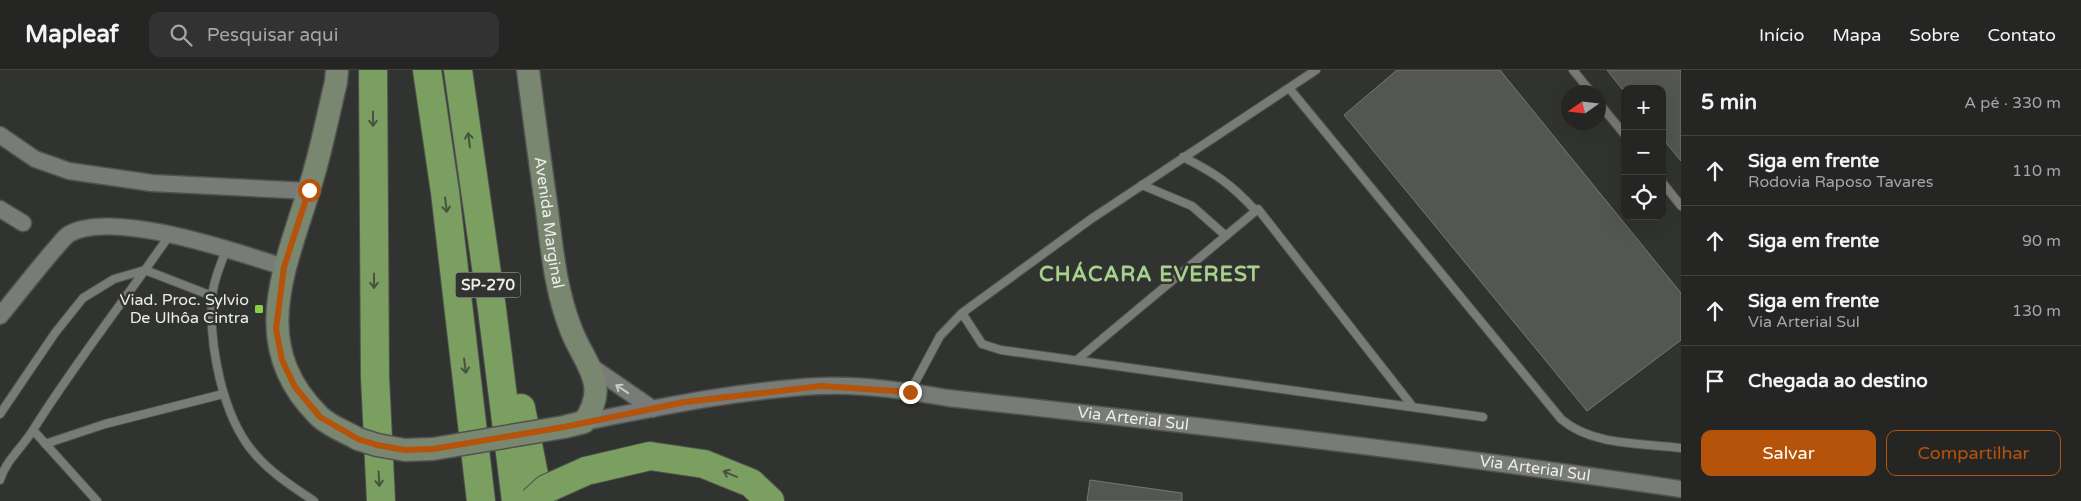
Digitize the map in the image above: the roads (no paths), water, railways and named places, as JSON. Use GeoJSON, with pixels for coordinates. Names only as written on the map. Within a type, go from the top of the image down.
{"type":"FeatureCollection","features":[{"type":"Feature","properties":{"kind":"highway"},"geometry":{"type":"LineString","coordinates":[[373,70],[375,378],[380,501]]}},
{"type":"Feature","properties":{"kind":"highway","name":"SP-270"},"geometry":{"type":"LineString","coordinates":[[427,70],[445,192],[481,501]]}},
{"type":"Feature","properties":{"kind":"highway","name":"SP-270"},"geometry":{"type":"LineString","coordinates":[[458,70],[516,501]]}},
{"type":"Feature","properties":{"kind":"highway"},"geometry":{"type":"LineString","coordinates":[[474,181],[534,475],[543,501]]}},
{"type":"Feature","properties":{"kind":"highway"},"geometry":{"type":"LineString","coordinates":[[533,501],[546,489],[586,470],[650,456],[704,464],[750,483],[770,501]]}},
{"type":"Feature","properties":{"kind":"main road"},"geometry":{"type":"LineString","coordinates":[[337,70],[336,82],[309,190],[284,267],[276,329],[282,360],[295,387],[320,417],[358,439],[377,445],[405,450],[433,449],[574,424]]}},
{"type":"Feature","properties":{"kind":"main road","name":"Avenida Marginal"},"geometry":{"type":"LineString","coordinates":[[528,70],[555,272],[562,306],[573,334],[592,367],[596,399],[593,409],[574,424]]}},
{"type":"Feature","properties":{"kind":"street"},"geometry":{"type":"LineString","coordinates":[[0,135],[35,159],[69,171],[152,183],[309,190]]}},
{"type":"Feature","properties":{"kind":"street"},"geometry":{"type":"LineString","coordinates":[[0,209],[23,223]]}},
{"type":"Feature","properties":{"kind":"street"},"geometry":{"type":"LineString","coordinates":[[0,316],[67,235],[85,228],[109,226],[169,236],[284,267]]}},
{"type":"Feature","properties":{"kind":"street","name":"Avenida Marginal"},"geometry":{"type":"LineString","coordinates":[[592,367],[652,409]]}},
{"type":"Feature","properties":{"kind":"street","name":"Via Arterial Sul"},"geometry":{"type":"LineString","coordinates":[[574,424],[685,402],[821,386],[910,392],[948,398],[1225,429],[1517,465],[1681,489]]}},
{"type":"Feature","properties":{"kind":"lane"},"geometry":{"type":"LineString","coordinates":[[910,392],[940,336],[962,313],[1091,219],[1316,70]]}},
{"type":"Feature","properties":{"kind":"lane"},"geometry":{"type":"LineString","coordinates":[[1573,70],[1585,85]]}},
{"type":"Feature","properties":{"kind":"lane"},"geometry":{"type":"LineString","coordinates":[[1288,88],[1561,418],[1582,432],[1598,438],[1681,448]]}},
{"type":"Feature","properties":{"kind":"lane"},"geometry":{"type":"LineString","coordinates":[[1606,112],[1621,130]]}},
{"type":"Feature","properties":{"kind":"lane"},"geometry":{"type":"LineString","coordinates":[[1183,157],[1211,171],[1234,187],[1255,210],[1260,211],[1413,407]]}},
{"type":"Feature","properties":{"kind":"lane"},"geometry":{"type":"LineString","coordinates":[[1142,184],[1192,206],[1226,236]]}},
{"type":"Feature","properties":{"kind":"lane"},"geometry":{"type":"LineString","coordinates":[[1666,187],[1681,206]]}},
{"type":"Feature","properties":{"kind":"lane"},"geometry":{"type":"LineString","coordinates":[[1077,360],[1255,210]]}},
{"type":"Feature","properties":{"kind":"lane"},"geometry":{"type":"LineString","coordinates":[[0,480],[5,466],[33,430],[47,405],[169,236]]}},
{"type":"Feature","properties":{"kind":"lane"},"geometry":{"type":"LineString","coordinates":[[226,250],[212,296],[216,371],[223,394],[239,429],[253,452],[281,479],[314,501]]}},
{"type":"Feature","properties":{"kind":"lane"},"geometry":{"type":"LineString","coordinates":[[0,414],[55,333],[83,298],[114,279],[145,270],[212,296]]}},
{"type":"Feature","properties":{"kind":"lane"},"geometry":{"type":"LineString","coordinates":[[962,313],[982,344],[992,348],[1483,417]]}},
{"type":"Feature","properties":{"kind":"lane"},"geometry":{"type":"LineString","coordinates":[[45,444],[105,424],[223,394]]}},
{"type":"Feature","properties":{"kind":"lane"},"geometry":{"type":"LineString","coordinates":[[33,430],[97,501]]}},
{"type":"Feature","properties":{"kind":"place","name":"Viad. Proc. Sylvio De Ulhôa Cintra"},"geometry":{"type":"Point","coordinates":[259,309]}},
{"type":"Feature","properties":{"kind":"district","name":"CHÁCARA EVEREST"},"geometry":{"type":"Point","coordinates":[1150,274]}}]}
